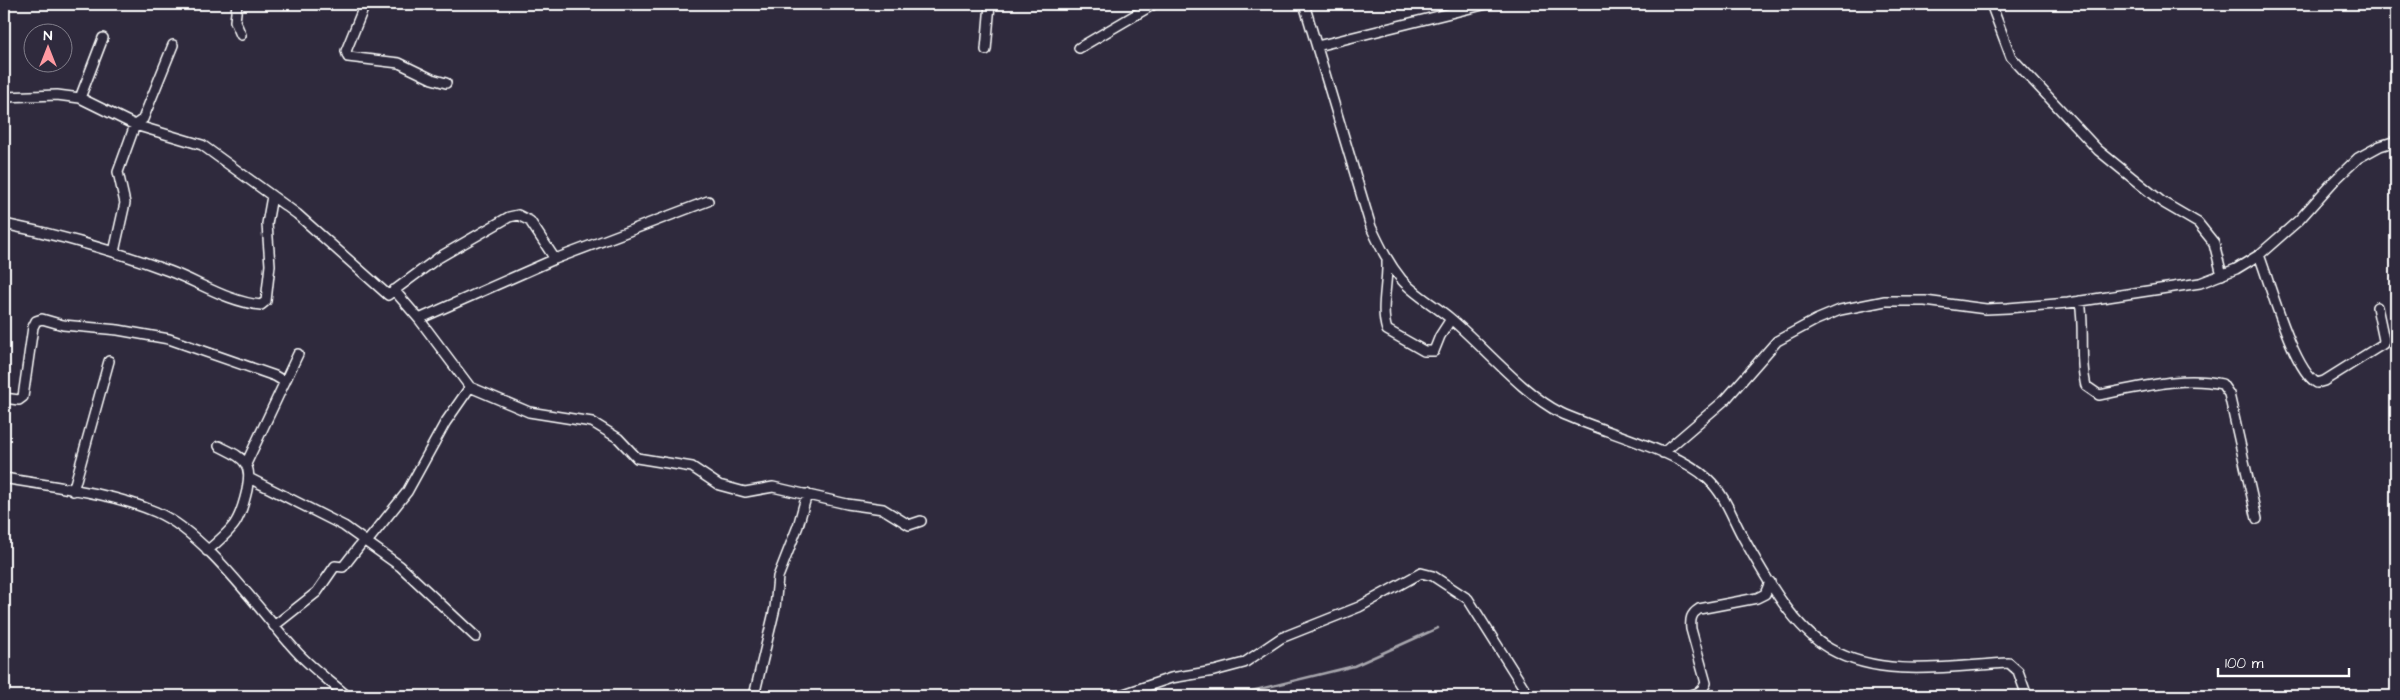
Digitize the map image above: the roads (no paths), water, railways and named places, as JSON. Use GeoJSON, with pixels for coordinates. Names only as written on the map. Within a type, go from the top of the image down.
{"type":"FeatureCollection","features":[{"type":"Feature","properties":{"kind":"street"},"geometry":{"type":"LineString","coordinates":[[236,4],[235,21],[241,35]]}},
{"type":"Feature","properties":{"kind":"street"},"geometry":{"type":"LineString","coordinates":[[365,4],[346,51],[348,57],[399,63],[446,83]]}},
{"type":"Feature","properties":{"kind":"street"},"geometry":{"type":"LineString","coordinates":[[986,50],[990,4]]}},
{"type":"Feature","properties":{"kind":"street"},"geometry":{"type":"LineString","coordinates":[[1078,48],[1154,4]]}},
{"type":"Feature","properties":{"kind":"street"},"geometry":{"type":"LineString","coordinates":[[1304,4],[1371,227],[1387,261],[1404,282],[1451,319],[1527,389],[1551,408],[1663,453],[1694,468],[1708,479],[1728,503],[1743,538],[1790,614],[1801,627],[1829,649],[1873,664],[1888,667],[1925,668],[2009,663],[2018,671],[2027,696]]}},
{"type":"Feature","properties":{"kind":"street"},"geometry":{"type":"LineString","coordinates":[[1316,46],[1487,4]]}},
{"type":"Feature","properties":{"kind":"street"},"geometry":{"type":"LineString","coordinates":[[1991,4],[2011,57],[2098,150],[2162,202],[2198,222],[2214,243],[2222,275]]}},
{"type":"Feature","properties":{"kind":"street"},"geometry":{"type":"LineString","coordinates":[[80,98],[103,38]]}},
{"type":"Feature","properties":{"kind":"street"},"geometry":{"type":"LineString","coordinates":[[114,252],[125,203],[118,172],[135,125],[143,119],[174,45]]}},
{"type":"Feature","properties":{"kind":"street"},"geometry":{"type":"LineString","coordinates":[[4,97],[57,95],[80,98],[135,125],[202,144],[272,196],[337,248],[388,295],[465,241],[509,217],[518,215],[530,221],[555,258]]}},
{"type":"Feature","properties":{"kind":"street"},"geometry":{"type":"LineString","coordinates":[[1663,453],[1726,399],[1778,341],[1816,320],[1840,310],[1886,301],[1926,300],[1986,308],[2080,301],[2183,286],[2222,275],[2259,255],[2299,220],[2358,158],[2380,146],[2396,142]]}},
{"type":"Feature","properties":{"kind":"street"},"geometry":{"type":"LineString","coordinates":[[4,224],[55,234],[114,252],[176,274],[240,303],[261,305],[266,301],[270,265],[267,224],[272,196]]}},
{"type":"Feature","properties":{"kind":"street"},"geometry":{"type":"LineString","coordinates":[[419,319],[555,258],[708,201]]}},
{"type":"Feature","properties":{"kind":"street"},"geometry":{"type":"LineString","coordinates":[[2259,255],[2292,346],[2311,380],[2317,383],[2324,381],[2383,344],[2384,340],[2377,307]]}},
{"type":"Feature","properties":{"kind":"street"},"geometry":{"type":"LineString","coordinates":[[1387,261],[1388,282],[1383,319],[1386,330],[1430,353],[1434,351],[1440,336],[1451,319]]}},
{"type":"Feature","properties":{"kind":"street"},"geometry":{"type":"LineString","coordinates":[[394,290],[419,319],[470,387],[529,412],[592,422],[618,438],[637,458],[692,467],[719,485],[745,492],[773,487],[847,504],[882,509],[909,525],[921,521]]}},
{"type":"Feature","properties":{"kind":"street"},"geometry":{"type":"LineString","coordinates":[[2080,301],[2083,319],[2082,368],[2086,386],[2099,394],[2152,384],[2212,382],[2222,384],[2228,394],[2257,519]]}},
{"type":"Feature","properties":{"kind":"street"},"geometry":{"type":"LineString","coordinates":[[4,398],[19,400],[23,397],[33,327],[36,321],[42,319],[63,325],[118,330],[169,339],[275,376],[285,382]]}},
{"type":"Feature","properties":{"kind":"street"},"geometry":{"type":"LineString","coordinates":[[246,464],[298,354]]}},
{"type":"Feature","properties":{"kind":"street"},"geometry":{"type":"LineString","coordinates":[[73,491],[109,361]]}},
{"type":"Feature","properties":{"kind":"street"},"geometry":{"type":"LineString","coordinates":[[274,626],[317,592],[335,566],[343,567],[407,492],[445,423],[470,387]]}},
{"type":"Feature","properties":{"kind":"street"},"geometry":{"type":"LineString","coordinates":[[207,551],[231,530],[240,518],[249,478],[246,464],[239,457],[219,446]]}},
{"type":"Feature","properties":{"kind":"street"},"geometry":{"type":"LineString","coordinates":[[4,478],[126,502],[157,513],[182,528],[221,564],[300,655],[347,696]]}},
{"type":"Feature","properties":{"kind":"street"},"geometry":{"type":"LineString","coordinates":[[249,478],[344,526],[400,566],[476,636]]}},
{"type":"Feature","properties":{"kind":"street"},"geometry":{"type":"LineString","coordinates":[[754,696],[775,608],[778,577],[798,526],[807,494]]}},
{"type":"Feature","properties":{"kind":"street"},"geometry":{"type":"LineString","coordinates":[[1118,696],[1171,678],[1214,671],[1244,663],[1281,638],[1359,607],[1421,573],[1434,576],[1468,600],[1529,696]]}},
{"type":"Feature","properties":{"kind":"street"},"geometry":{"type":"LineString","coordinates":[[1688,696],[1698,694],[1704,689],[1706,683],[1691,629],[1690,621],[1693,612],[1699,609],[1757,598],[1765,594],[1770,582]]}},
{"type":"Feature","properties":{"kind":"waterway"},"geometry":{"type":"LineString","coordinates":[[1231,696],[1354,666],[1438,628]]}}]}
